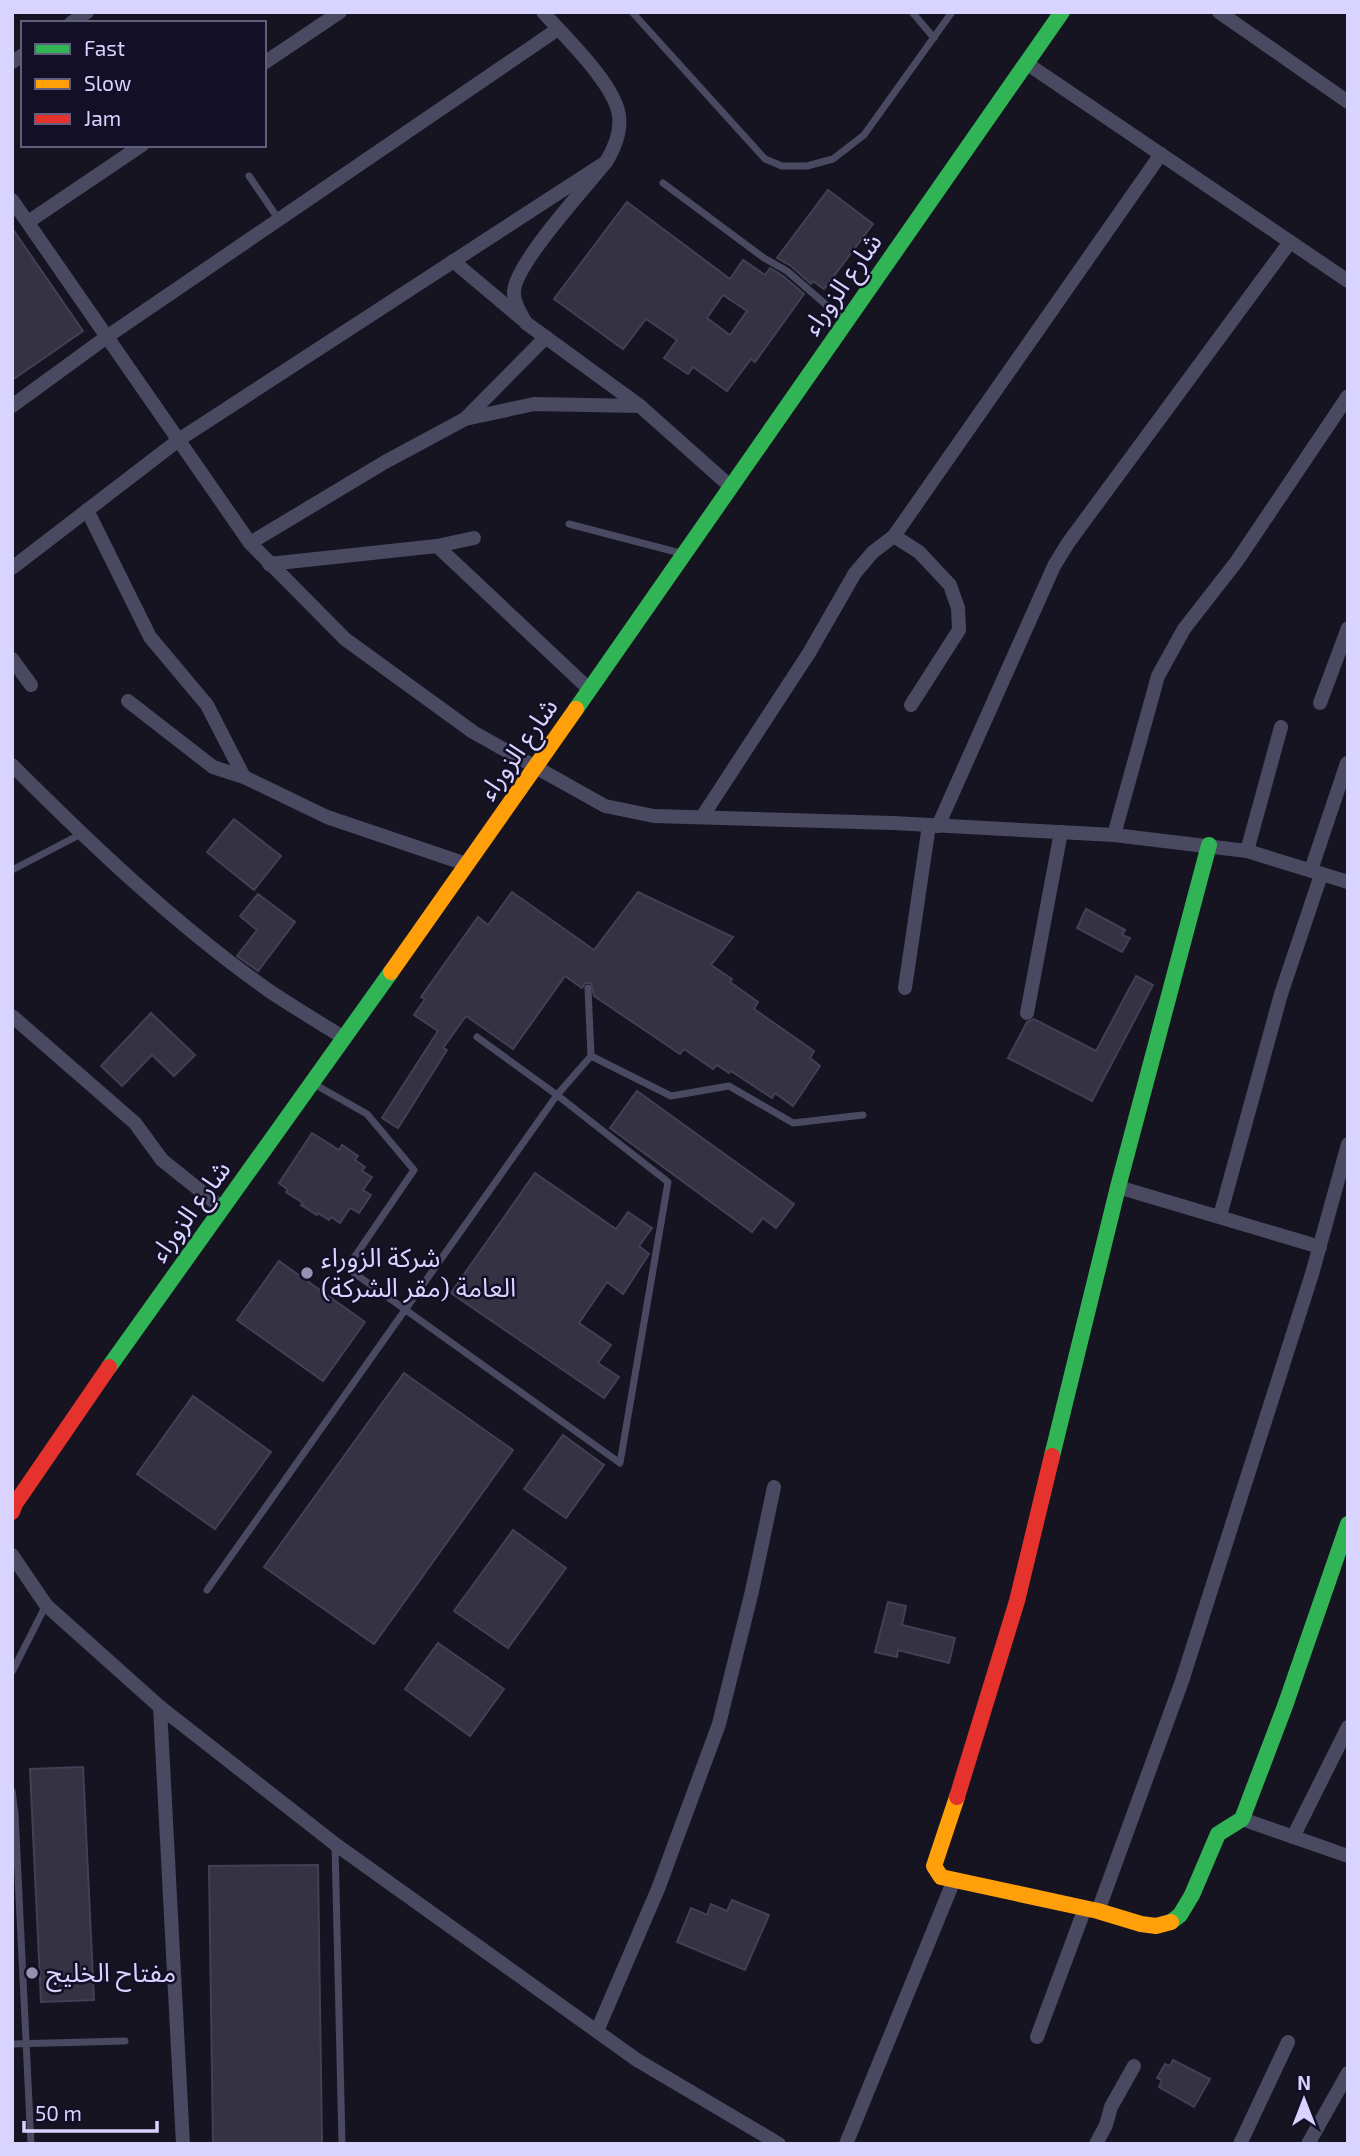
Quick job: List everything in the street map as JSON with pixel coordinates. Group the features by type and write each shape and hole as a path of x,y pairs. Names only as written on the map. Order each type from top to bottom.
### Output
{"street":[{"path":"266,62 340,12"},
{"path":"526,323 514,292 518,278 525,264 606,162 614,148 620,118 616,103 589,64 543,12"},
{"name":"شارع الزوراء","path":"12,1512 124,1345 313,1083 590,690 1062,12"},
{"path":"1219,12 1348,102"},
{"path":"12,406 108,336 558,29"},
{"path":"1026,63 1348,281"},
{"path":"28,222 139,147"},
{"path":"702,817 801,665 856,573 873,552 894,536 1161,154"},
{"path":"12,568 180,439 606,162"},
{"path":"12,200 180,439 250,544 269,564 345,639 473,732 605,806 654,816 934,825 1114,835 1247,851 1348,882"},
{"path":"905,989 934,825 1061,554 1290,242"},
{"path":"453,261 526,323 640,406 730,487"},
{"path":"465,419 546,337"},
{"path":"1114,835 1158,676 1184,629 1237,561 1348,396"},
{"path":"250,544 385,462 465,419 534,404 640,406"},
{"path":"87,510 150,637 207,705 244,778"},
{"path":"894,536 919,552 950,585 958,608 960,630 911,705"},
{"path":"269,564 437,546 474,538"},
{"path":"437,546 590,690"},
{"path":"1320,703 1348,628"},
{"path":"12,659 30,685"},
{"path":"128,701 213,767 244,778 327,817 466,864"},
{"path":"1247,851 1281,727"},
{"path":"1220,1216 1346,763"},
{"path":"12,765 81,834 201,938 268,990 344,1038"},
{"path":"1027,1013 1062,832"},
{"path":"1209,845 1118,1187 1017,1601 974,1747 934,1866 942,1877 1092,1909 1141,1924 1168,1924 1180,1915 1192,1895 1218,1834 1242,1819 1285,1706 1348,1524"},
{"path":"12,1016 135,1124 162,1160 222,1208"},
{"path":"1037,2037 1092,1909 1182,1681 1320,1247 1348,1144"},
{"path":"1118,1187 1320,1247"},
{"path":"597,2031 658,1889 719,1724 775,1487"},
{"path":"12,1555 19,1576 46,1605 160,1707 335,1844 637,2060 779,2144"},
{"path":"160,1707 183,2144"},
{"path":"1293,1836 1348,1727"},
{"path":"1242,1819 1348,1856"},
{"path":"846,2144 954,1880"},
{"path":"1241,2143 1288,2042"},
{"path":"1096,2144 1106,2125 1111,2107 1134,2066"},
{"path":"1307,2144 1348,2073"}],"lane":[{"path":"632,12 765,159 782,166 807,166 832,159 864,135 952,12"},
{"path":"912,12 934,38"},
{"path":"249,176 279,220"},
{"path":"663,183 764,258 787,271 846,322"},
{"path":"569,524 684,554"},
{"path":"12,870 81,834"},
{"path":"207,1590 557,1095 591,1056 588,989"},
{"path":"313,1083 368,1114 414,1170 347,1268 620,1463 668,1182 557,1095 477,1037"},
{"path":"591,1056 671,1096 729,1086 793,1123 863,1115"},
{"path":"12,1672 46,1605"},
{"path":"12,1791 31,2144"},
{"path":"335,1844 342,2144"},
{"path":"12,2044 125,2040"}],"building":[{"path":"828,190 873,224 824,289 813,281 811,284 791,266 777,258"},
{"path":"627,202 730,279 743,260 765,275 770,268 804,294 755,362 751,359 727,391 693,367 688,374 664,358 677,340 646,319 623,349 554,299","holes":["723,295 747,311 730,335 707,318"]},
{"path":"12,228 83,331 12,380"},
{"path":"234,819 281,856 254,890 207,852"},
{"path":"512,892 594,950 638,892 733,937 711,965 758,1002 754,1009 814,1051 810,1058 820,1066 793,1106 775,1093 772,1098 731,1071 729,1073 717,1065 713,1069 684,1049 680,1054 594,996 591,983 585,983 582,988 565,976 513,1049 466,1016 443,1048 447,1050 398,1128 382,1118 438,1031 414,1015 425,999 421,997 478,917 488,925"},
{"path":"258,894 295,922 258,971 237,956 257,930 240,916"},
{"path":"1086,909 1125,930 1122,935 1130,938 1122,952 1077,928"},
{"path":"1136,976 1153,985 1092,1101 1008,1058 1027,1022 1034,1019 1096,1051"},
{"path":"151,1013 195,1055 174,1076 152,1055 122,1086 101,1066"},
{"path":"637,1091 794,1204 776,1228 763,1218 752,1232 610,1128"},
{"path":"312,1133 339,1150 342,1145 358,1156 355,1160 365,1167 362,1171 372,1177 363,1190 371,1195 359,1213 350,1208 340,1223 331,1217 329,1220 318,1213 317,1215 301,1205 303,1203 286,1192 288,1190 279,1183"},
{"path":"535,1173 616,1229 628,1212 652,1228 639,1246 649,1254 623,1294 607,1282 579,1323 611,1345 598,1363 619,1377 604,1398 451,1293"},
{"path":"279,1261 365,1322 323,1381 237,1320"},
{"path":"404,1373 513,1450 374,1644 264,1567"},
{"path":"193,1396 271,1452 215,1529 137,1474"},
{"path":"563,1435 604,1465 566,1518 524,1489"},
{"path":"513,1530 566,1568 508,1648 454,1611"},
{"path":"888,1602 906,1606 902,1625 955,1638 949,1663 898,1650 897,1657 875,1652"},
{"path":"438,1643 504,1689 470,1736 405,1689"},
{"path":"83,1767 94,2000 41,2002 30,1769"},
{"path":"318,1865 322,2144 213,2144 209,1866"},
{"path":"732,1900 769,1915 745,1970 677,1942 691,1908 707,1915 711,1904 727,1911"},
{"path":"1173,2060 1210,2079 1194,2107 1159,2087 1162,2080 1157,2078 1165,2064 1170,2066"}],"traffic: fast":[{"path":"576,709 1062,12"},
{"path":"1052,1456 1118,1187 1209,845"},
{"path":"109,1367 391,972"},
{"path":"1171,1922 1180,1915 1192,1895 1218,1834 1242,1819 1285,1706 1348,1524"}],"traffic: slow":[{"path":"391,972 576,709"},
{"path":"957,1797 934,1866 941,1877 1098,1911 1141,1924 1156,1926 1171,1922"}],"traffic: jam":[{"path":"12,1512 109,1367"},
{"path":"957,1797 1017,1601 1052,1456"}],"place":[{"name":"شركة الزوراء العامة (مقر الشركة)","path":"307,1273"},
{"name":"مفتاح الخليج","path":"32,1973"}]}
